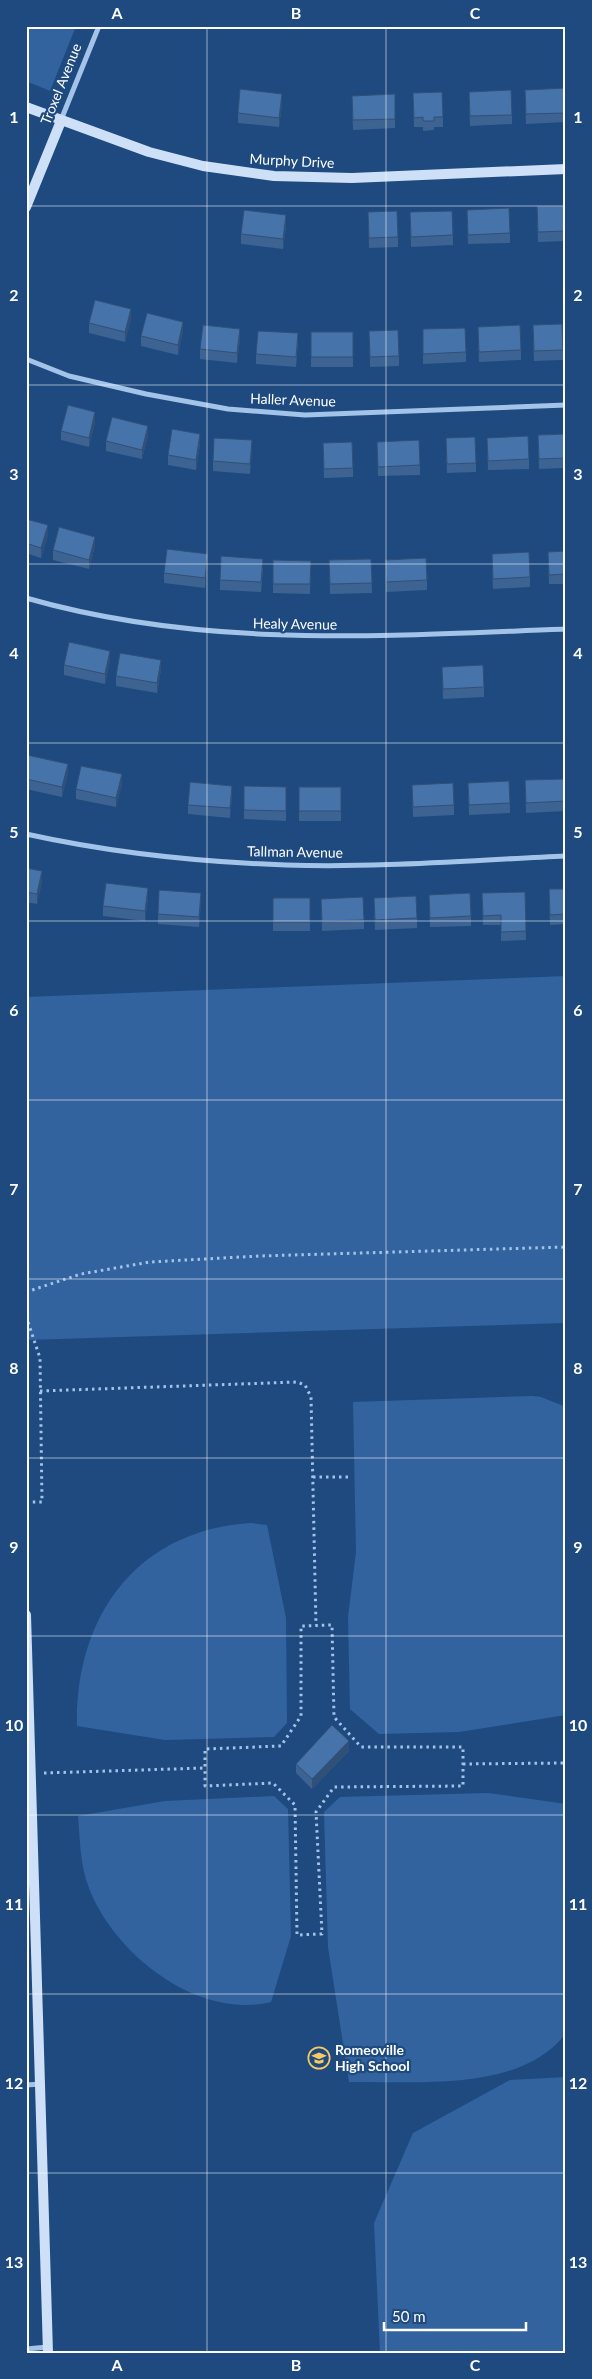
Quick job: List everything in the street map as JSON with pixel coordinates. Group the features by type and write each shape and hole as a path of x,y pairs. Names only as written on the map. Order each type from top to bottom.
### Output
{"street":[{"name":"Troxel Avenue","path":"26,208 99,26"},
{"name":"Murphy Drive","path":"26,107 149,152 203,166 274,176 352,178 566,170"},
{"name":"Haller Avenue","path":"26,359 79,378 146,394 228,408 305,414 566,405"},
{"name":"Healy Avenue","path":"26,598 136,622 256,635 368,637 566,629"},
{"name":"Tallman Avenue","path":"26,834 103,848 168,857 286,865 336,865 566,856"},
{"path":"26,1615 31,1774 29,1812 41,2084 48,2350 26,2349"},
{"path":"26,2085 41,2084"}],"path":[{"path":"26,1292 81,1274 150,1262 259,1256 566,1247"},
{"path":"26,1316 40,1358 42,1502 26,1502"},
{"path":"40,1391 297,1382 305,1385 311,1397 316,1626"},
{"path":"312,1477 350,1477"},
{"path":"301,1626 316,1626 332,1626 334,1717 361,1747 462,1747 463,1786 334,1786 316,1812 322,1934 297,1935 294,1805 272,1783 204,1786 206,1749 281,1746 301,1716 301,1626"},
{"path":"463,1764 566,1762"},
{"path":"31,1774 206,1768"}],"shaded area":[{"path":"26,26 76,26 50,91 26,81"},
{"path":"566,976 566,1323 26,1340 26,997"},
{"path":"541,1397 566,1407 566,1715 459,1732 379,1734 350,1709 348,1617 356,1552 353,1402"},
{"path":"251,1523 267,1525 286,1618 287,1723 274,1737 165,1740 77,1726 79,1686 87,1649 101,1615 120,1586 145,1561 175,1542 211,1529"},
{"path":"488,1793 566,1804 566,2033 547,2052 523,2066 495,2075 466,2080 435,2082 349,2082 328,1947 324,1812 340,1797"},
{"path":"274,1796 288,1809 291,1936 271,2002 243,2005 215,2001 188,1991 162,1976 138,1958 118,1936 101,1913 86,1880 78,1816 165,1801"},
{"path":"566,2077 566,2353 380,2353 374,2223 413,2133 510,2080"}],"building":[{"path":"566,88 566,113 526,114 525,90"},
{"path":"240,89 282,94 279,118 238,113"},
{"path":"511,90 512,115 470,116 469,92"},
{"path":"442,92 443,117 434,117 434,121 423,121 423,117 414,118 413,93"},
{"path":"395,94 395,119 353,120 352,96"},
{"path":"537,206 566,206 566,231 538,232"},
{"path":"509,208 510,233 468,235 467,210"},
{"path":"244,210 286,215 283,239 241,234"},
{"path":"397,211 398,237 369,238 368,212"},
{"path":"452,211 453,235 411,237 410,212"},
{"path":"95,300 131,309 125,332 89,323"},
{"path":"147,313 183,322 178,345 141,336"},
{"path":"562,324 563,350 534,351 533,325"},
{"path":"203,325 240,329 237,353 200,349"},
{"path":"520,325 521,350 479,352 478,327"},
{"path":"465,328 466,352 423,354 423,329"},
{"path":"398,330 399,356 370,357 369,331"},
{"path":"258,331 298,333 296,357 256,354"},
{"path":"311,332 353,332 353,357 311,357"},
{"path":"68,405 95,412 89,438 61,431"},
{"path":"112,417 148,426 142,450 106,441"},
{"path":"172,429 200,434 196,460 168,455"},
{"path":"566,434 566,458 539,459 538,435"},
{"path":"528,436 529,459 488,461 487,438"},
{"path":"475,437 476,463 447,464 446,438"},
{"path":"214,438 252,440 250,464 213,461"},
{"path":"419,440 420,465 378,467 377,442"},
{"path":"352,442 353,468 324,469 323,443"},
{"path":"26,519 48,525 41,548 26,543"},
{"path":"59,527 95,537 89,560 53,550"},
{"path":"167,549 208,554 205,578 164,573"},
{"path":"566,551 566,574 549,575 548,552"},
{"path":"529,552 530,577 493,579 492,554"},
{"path":"221,556 263,559 261,582 220,580"},
{"path":"426,558 427,580 386,582 385,560"},
{"path":"371,559 372,583 330,584 329,560"},
{"path":"273,560 311,561 310,584 273,584"},
{"path":"69,642 110,651 105,674 64,665"},
{"path":"120,653 161,660 157,683 116,676"},
{"path":"483,665 484,687 443,689 442,667"},
{"path":"27,755 68,764 62,787 26,779"},
{"path":"81,766 122,774 116,798 76,789"},
{"path":"566,779 566,801 526,803 525,780"},
{"path":"509,781 510,803 469,805 468,783"},
{"path":"190,782 232,786 230,808 188,805"},
{"path":"453,783 454,805 413,807 412,785"},
{"path":"244,786 286,787 286,811 244,810"},
{"path":"299,787 341,787 341,811 299,811"},
{"path":"26,868 42,871 37,894 26,892"},
{"path":"106,883 148,888 145,911 103,906"},
{"path":"549,889 566,889 566,914 550,915"},
{"path":"159,890 201,893 199,917 158,914"},
{"path":"525,892 526,931 501,932 501,915 483,916 482,893"},
{"path":"470,893 471,916 430,918 429,895"},
{"path":"416,896 417,918 375,920 374,898"},
{"path":"363,897 364,920 322,921 321,899"},
{"path":"273,898 310,898 310,922 273,922"},
{"path":"332,1725 349,1741 312,1779 296,1764"}],"place":[{"name":"Romeoville High School","path":"319,2058"}]}
